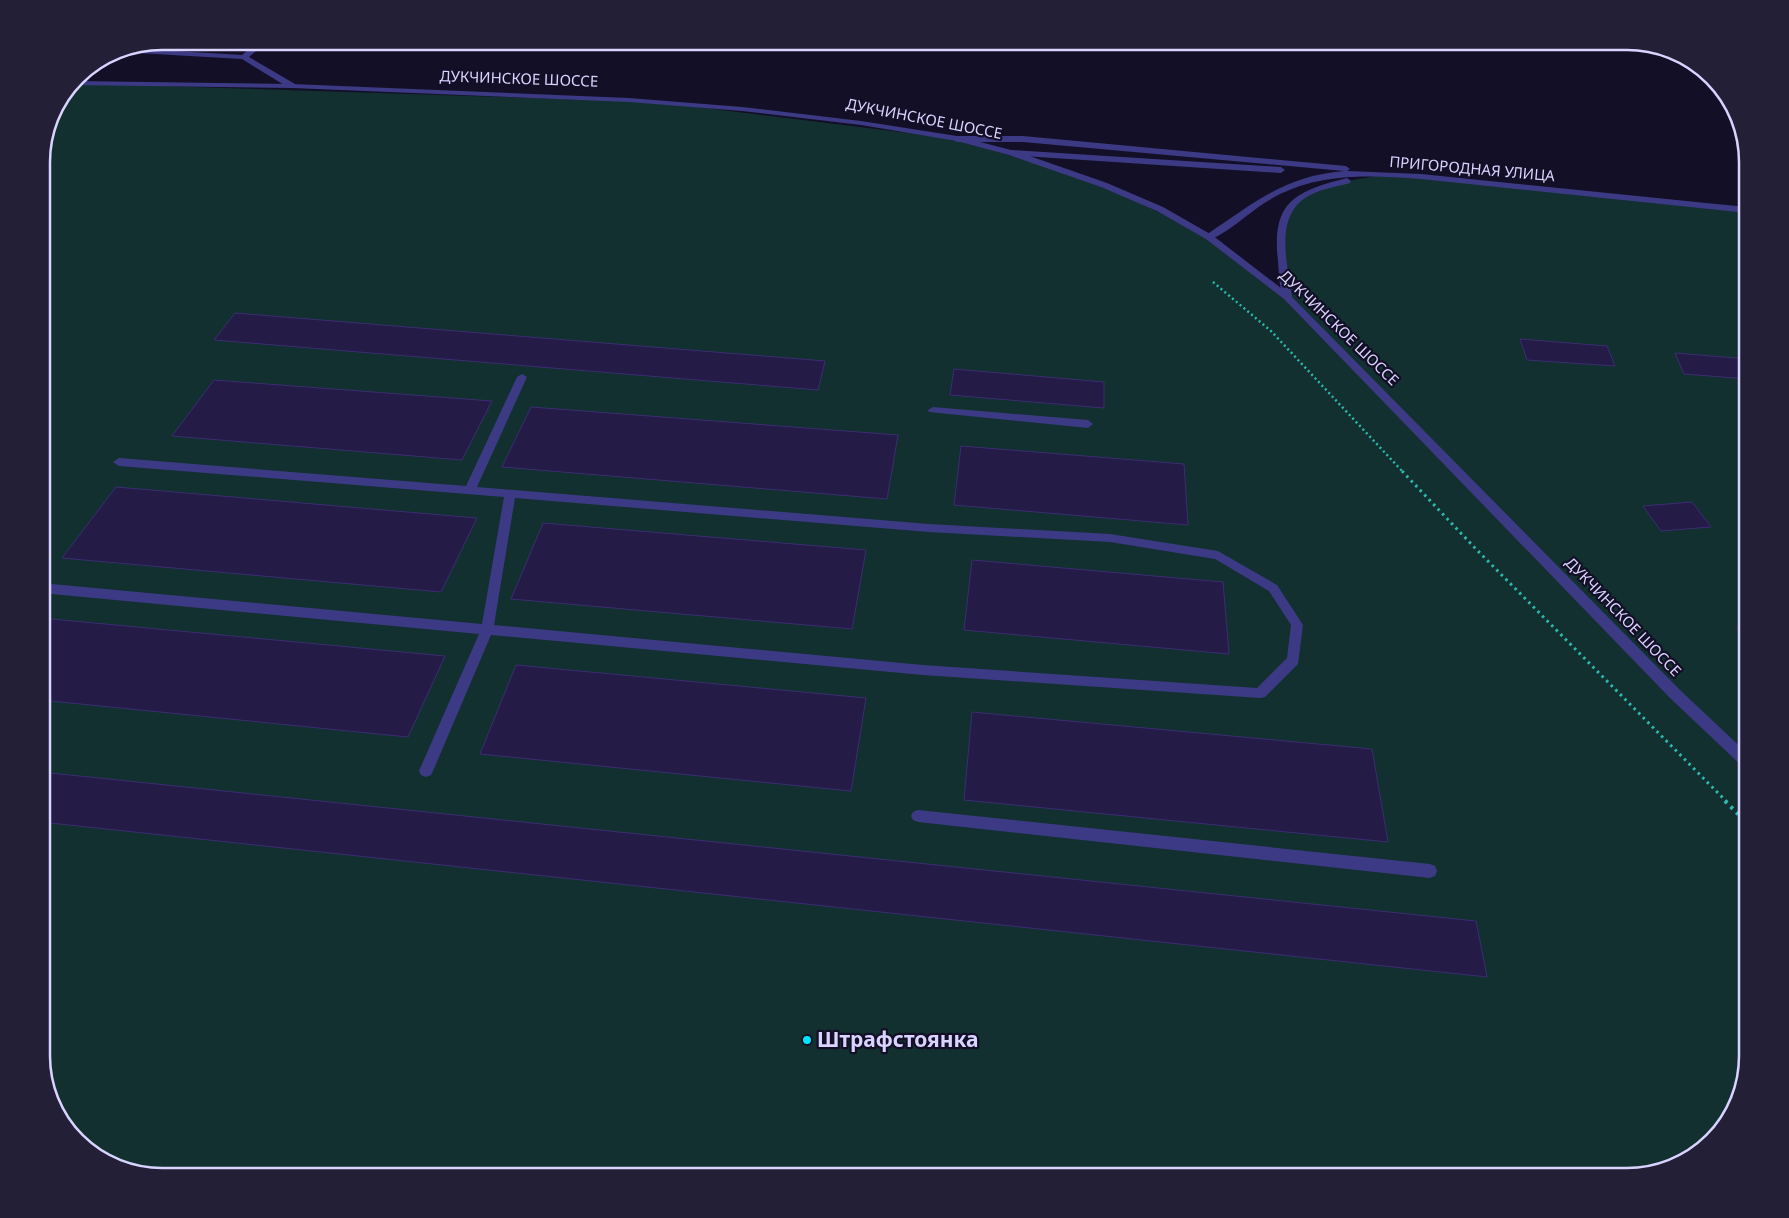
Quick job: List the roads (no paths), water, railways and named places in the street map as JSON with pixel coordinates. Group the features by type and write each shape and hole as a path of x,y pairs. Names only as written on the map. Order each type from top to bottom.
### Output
{"street":[{"path":"244,57 253,50"},
{"path":"144,51 244,57 292,86"},
{"name":"ДУКЧИНСКОЕ ШОССЕ","path":"83,83 292,86 629,100 823,118 957,139 1012,152 1104,185 1160,209 1209,237 1287,297 1675,694 1739,754"},
{"path":"957,139 1032,140 1388,174"},
{"path":"1012,152 1238,168 1388,174"},
{"path":"1287,297 1281,255 1280,231 1286,214 1295,202 1308,192 1322,187 1388,174"},
{"name":"ПРИГОРОДНАЯ УЛИЦА","path":"1209,237 1280,190 1313,178 1334,176 1388,174 1739,209"},
{"path":"470,490 522,377"},
{"path":"934,410 1088,424"},
{"path":"50,589 923,670 1260,693 1293,660 1297,624 1273,588 1218,555 1110,538 929,528 119,462"},
{"path":"426,771 487,629 510,494"},
{"path":"918,816 1430,871"}],"place":[{"name":"Штрафстоянка","path":"807,1040"}]}
